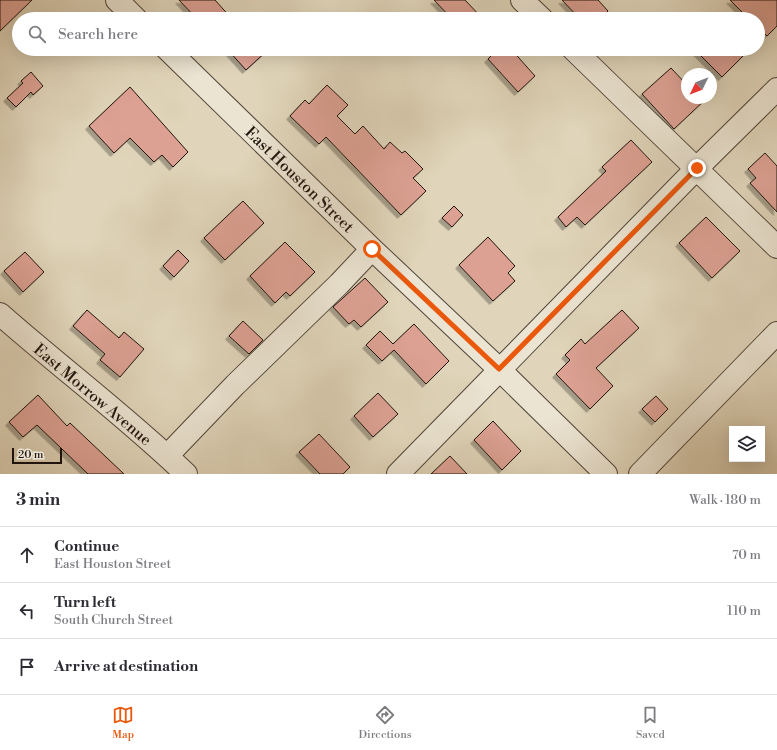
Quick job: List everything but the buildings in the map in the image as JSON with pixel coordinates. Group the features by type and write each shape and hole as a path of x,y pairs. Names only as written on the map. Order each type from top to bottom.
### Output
{"street":[{"path":"117,0 129,12"},
{"path":"522,0 535,12"},
{"name":"East Houston Street","path":"174,56 606,474"},
{"path":"580,56 777,247"},
{"path":"398,474 499,369 777,89"},
{"path":"167,456 235,385 339,284 372,249"},
{"name":"East Morrow Avenue","path":"0,314 31,342 129,422 186,474"},
{"path":"640,474 777,333"}],"route":[{"path":"372,249 499,369 697,168"}]}
